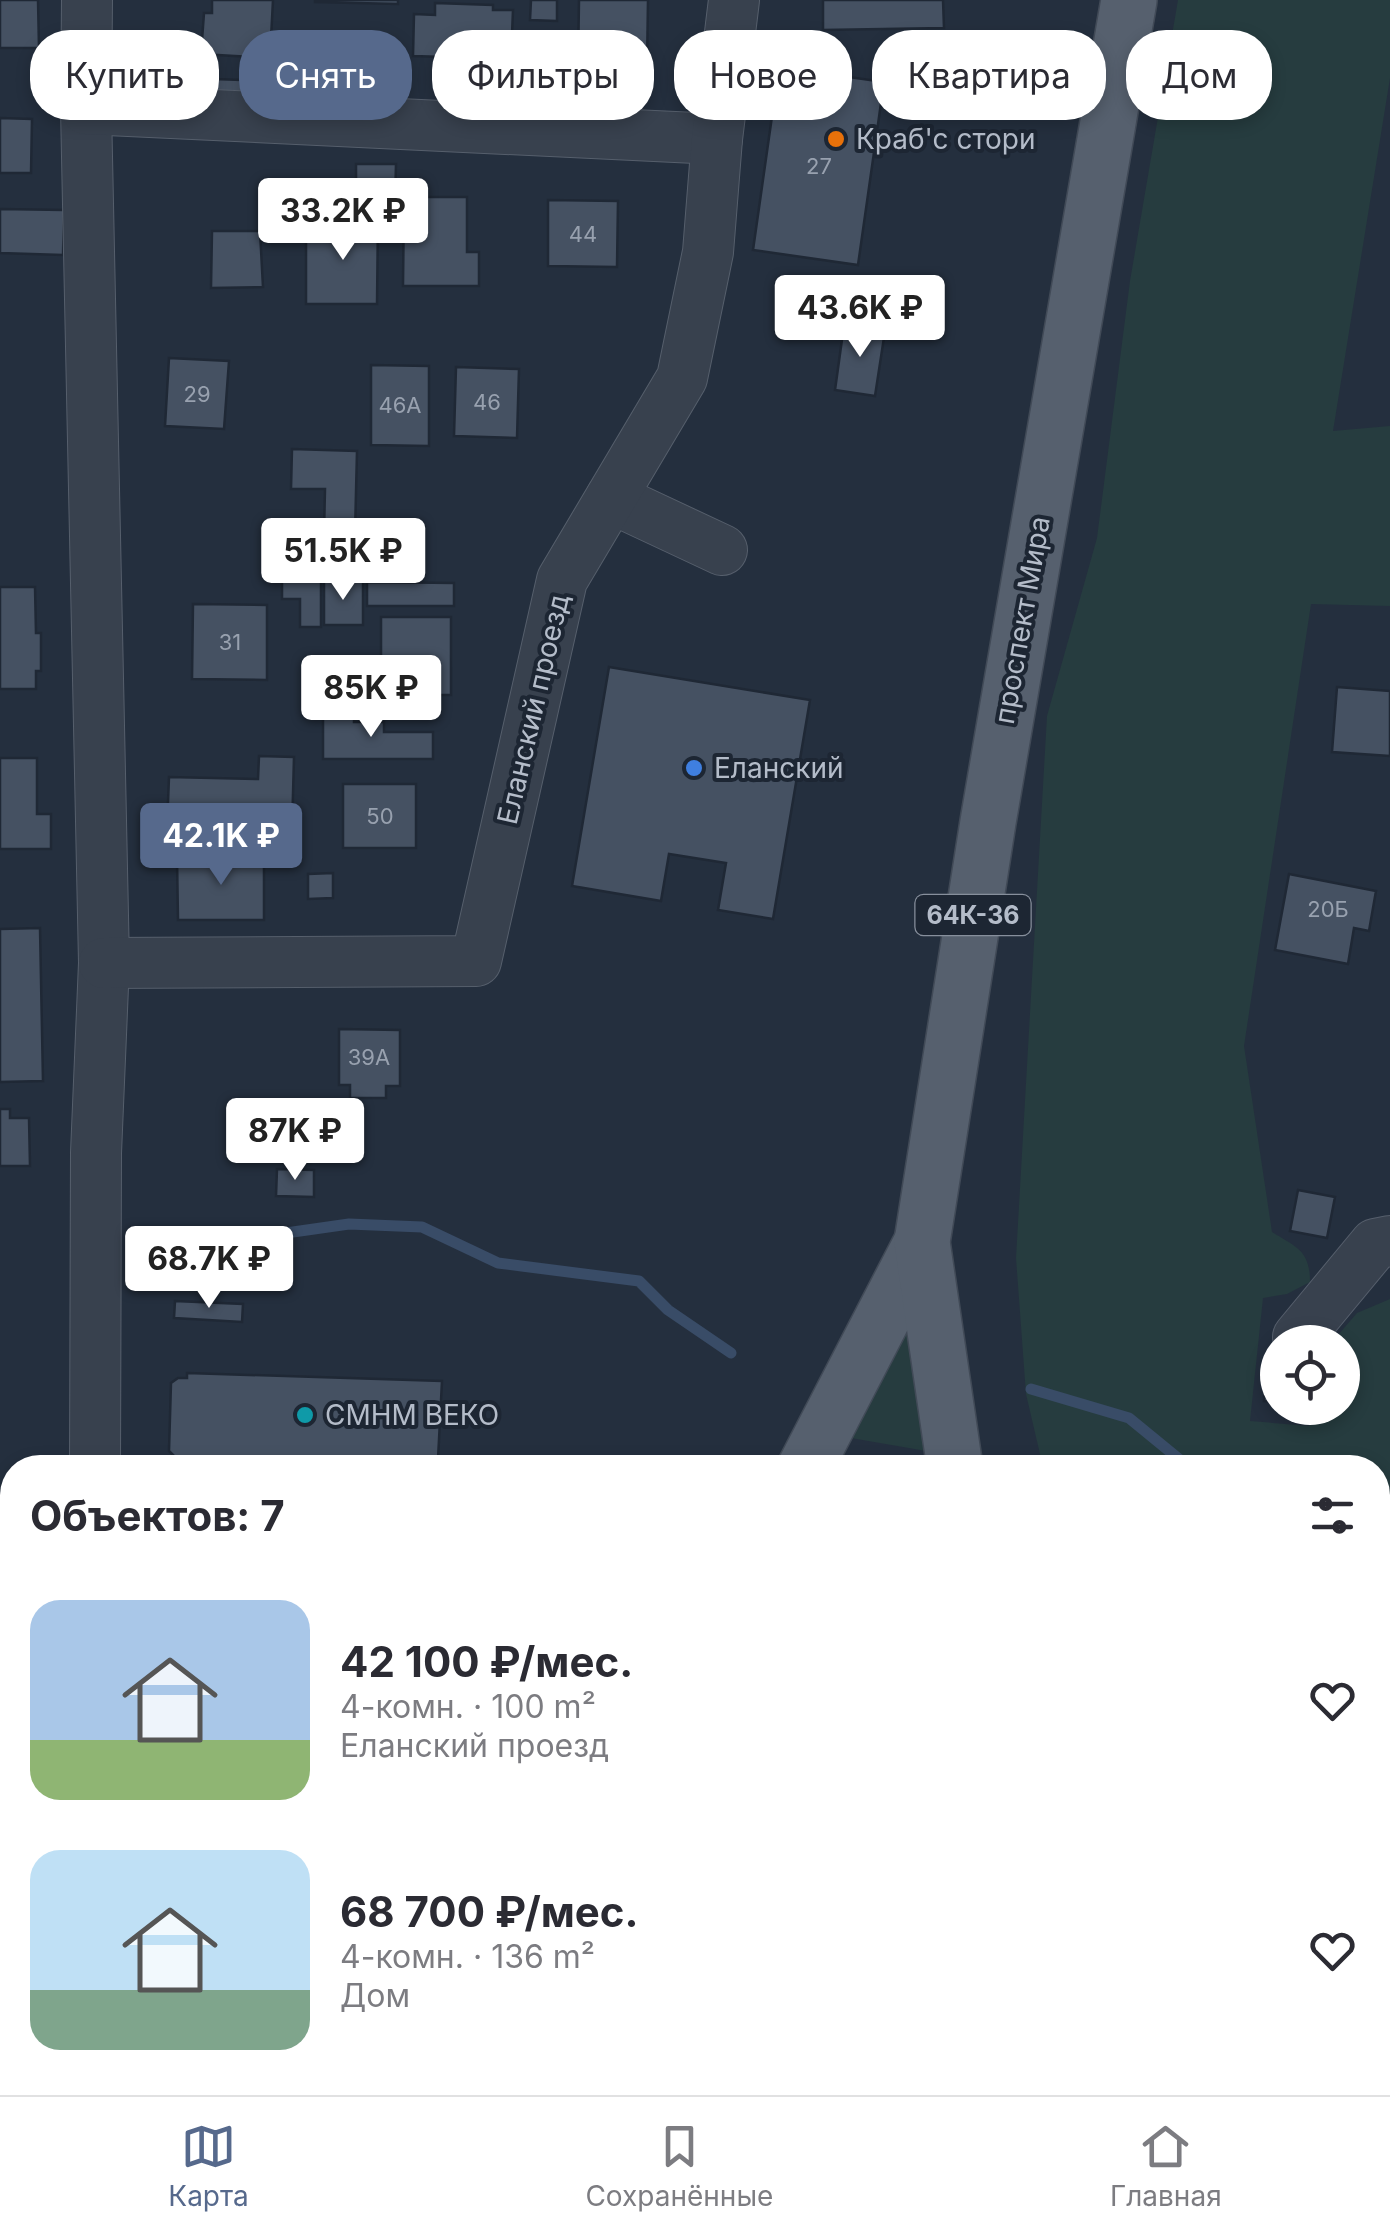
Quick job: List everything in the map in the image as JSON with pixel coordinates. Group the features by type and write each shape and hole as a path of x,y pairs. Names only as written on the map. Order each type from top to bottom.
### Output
{"main road":[{"name":"проспект Мира","path":"953,1455 922,1242 988,822 1128,0"},
{"name":"проспект Мира","path":"812,1455 922,1242"}],"street":[{"path":"87,0 87,30"},
{"name":"Еланский проезд","path":"104,964 476,961 562,580 682,378 708,252 734,0"},
{"path":"219,115 717,139"},
{"path":"86,120 104,964 96,1153 96,1455"},
{"path":"611,498 722,550"},
{"path":"1308,1325 1375,1244 1390,1242"}],"green space":[{"path":"1178,0 1390,0 1390,78 1333,431 1390,426 1390,606 1311,604 1244,1046 1272,1232 1304,1256 1310,1282 1287,1294 1263,1298 1250,1421 1260,1425 1360,1425 1360,1325 1347,1325 1357,1313 1390,1299 1390,1455 1040,1455 1026,1394 1016,1258 1047,716 1097,538 1130,281 1158,120 1272,120 1272,30 1173,30"},
{"path":"907,1329 932,1452 851,1438"}],"building":[{"path":"0,0 38,0 39,30 30,30 30,48 0,48"},
{"path":"212,0 273,0 271,30 239,30 239,56 219,55 219,30 203,30 204,13 212,13"},
{"path":"398,0 398,4 315,2"},
{"path":"531,0 557,0 557,21 530,20"},
{"path":"579,0 648,0 648,30 579,30"},
{"path":"823,0 943,0 944,28 823,30"},
{"path":"435,3 493,5 493,10 513,10 512,30 432,30 432,57 413,56 414,14 435,15"},
{"path":"852,77 872,80 872,120 879,120 858,265 753,250 771,120 852,120"},
{"path":"219,79 239,80 239,107 219,106"},
{"path":"0,118 32,120 31,173 0,173"},
{"path":"356,164 396,164 395,203 356,203"},
{"path":"404,197 467,197 467,252 479,252 479,286 403,286"},
{"path":"548,200 618,201 617,267 548,266"},
{"path":"0,209 64,210 63,255 0,253"},
{"path":"344,218 378,218 377,304 306,304 306,226 344,227"},
{"path":"212,231 260,231 263,287 211,288"},
{"path":"844,325 885,331 875,396 835,390"},
{"path":"169,358 229,361 224,429 165,426"},
{"path":"371,365 429,366 429,446 371,445"},
{"path":"456,367 519,369 517,438 454,436"},
{"path":"292,449 357,451 355,534 324,533 325,489 291,489"},
{"path":"282,579 321,579 321,627 300,627 300,599 282,599"},
{"path":"324,581 363,581 363,625 324,625"},
{"path":"367,582 454,583 454,606 367,606"},
{"path":"0,587 35,587 36,633 41,633 41,671 36,671 36,689 0,689"},
{"path":"193,604 267,605 267,680 192,679"},
{"path":"381,617 451,617 451,695 438,695 438,702 427,713 408,713 398,702 398,695 381,695"},
{"path":"609,667 810,700 773,919 718,910 726,863 669,854 661,901 572,886"},
{"path":"1337,687 1390,691 1390,756 1332,752"},
{"path":"323,710 354,710 354,722 384,722 384,732 433,732 433,759 323,759"},
{"path":"259,756 294,757 292,831 167,828 169,777 258,779"},
{"path":"0,758 37,758 37,814 51,814 51,849 0,849"},
{"path":"343,784 416,784 416,848 343,848"},
{"path":"264,856 264,920 178,920 177,857"},
{"path":"333,873 333,898 308,899 308,874"},
{"path":"1289,874 1376,891 1369,931 1354,928 1348,964 1275,950"},
{"path":"40,928 43,1081 0,1082 0,929"},
{"path":"339,1029 400,1030 400,1086 386,1086 386,1098 350,1098 350,1085 339,1085"},
{"path":"0,1109 10,1109 10,1118 29,1118 30,1166 0,1166"},
{"path":"277,1117 300,1117 299,1161 277,1160"},
{"path":"277,1169 314,1170 314,1197 276,1196"},
{"path":"1298,1190 1335,1197 1327,1238 1290,1231"},
{"path":"175,1301 243,1304 242,1322 174,1318"},
{"name":"СМНМ ВЕКО","path":"187,1373 442,1381 438,1455 173,1455 169,1451 171,1383 187,1378"}],"waterway":[{"path":"156,1258 222,1255 265,1236 349,1224 422,1227 498,1263 639,1281 668,1310 731,1353"},
{"path":"1031,1389 1129,1418 1174,1455"}],"place":[{"name":"Краб'с стори","path":"836,139"},
{"name":"Еланский","path":"694,768"},
{"name":"СМНМ ВЕКО","path":"305,1415"}]}
